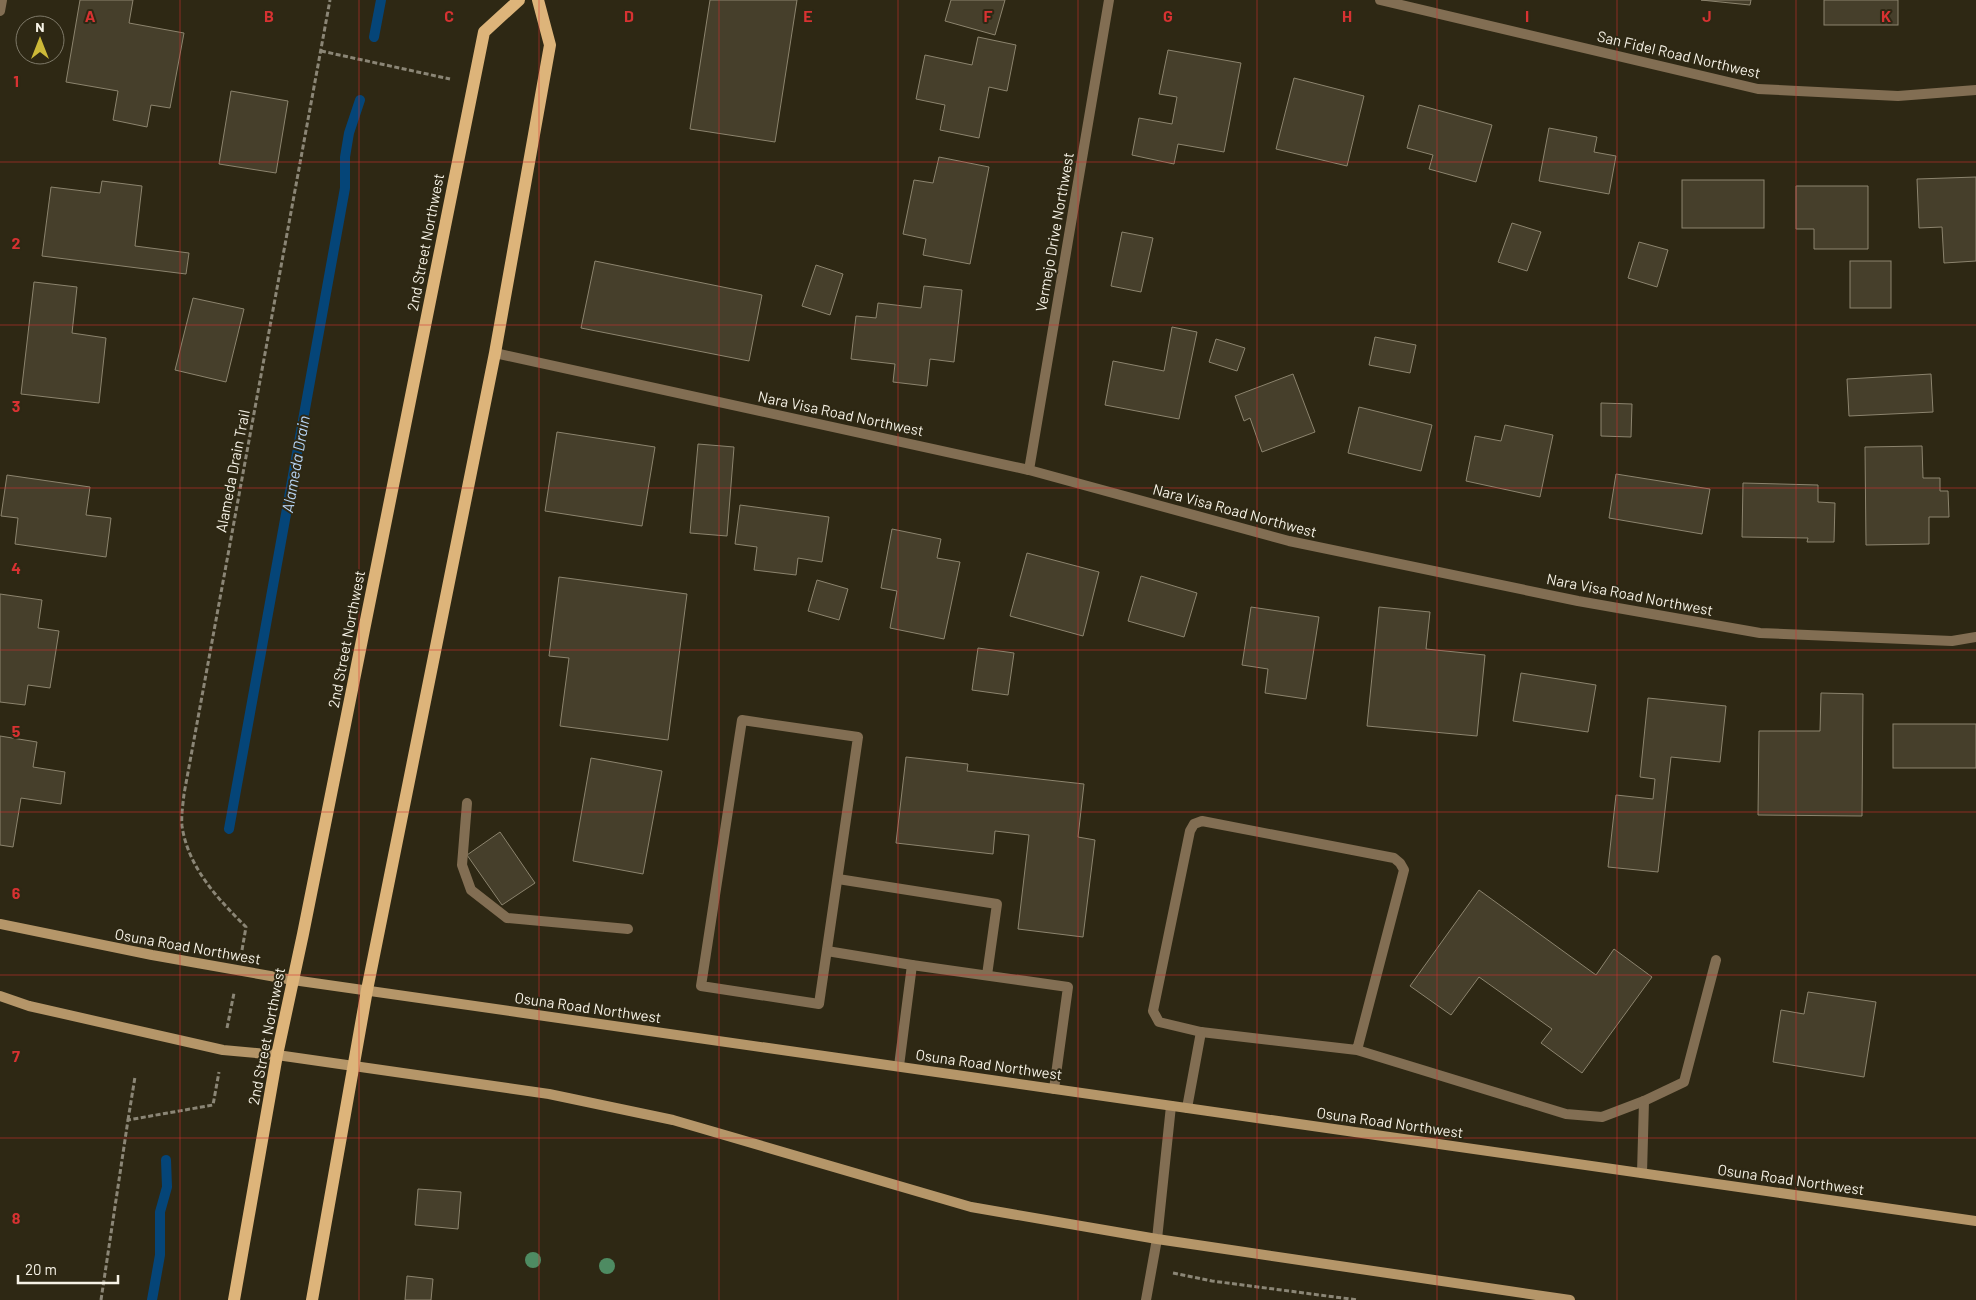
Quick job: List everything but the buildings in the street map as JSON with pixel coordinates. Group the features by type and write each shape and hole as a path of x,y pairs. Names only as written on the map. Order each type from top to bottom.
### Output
{"main road":[{"name":"2nd Street Northwest","path":"234,1300 277,1055 294,980 484,32 519,0"},
{"path":"312,1300 366,990 495,353 550,45 538,0"},
{"name":"Osuna Road Northwest","path":"0,924 238,971 294,980 1976,1221"},
{"path":"0,996 29,1006 223,1050 277,1055 549,1094 672,1120 971,1207 1158,1239 1570,1300"}],"street":[{"path":"0,11 2,0"},
{"name":"Vermejo Drive Northwest","path":"1029,470 1109,0"},
{"name":"San Fidel Road Northwest","path":"1380,0 1758,89 1898,96 1976,90"},
{"name":"Nara Visa Road Northwest","path":"495,353 1029,470 1289,541 1578,601 1750,632 1952,641 1976,637"},
{"path":"742,720 858,737 838,879 819,1004 701,986 742,720"},
{"path":"467,803 462,865 471,890 507,918 628,929"},
{"path":"1357,1050 1404,870 1400,863 1394,858 1202,821 1194,824 1190,831 1153,1011 1159,1022 1202,1032 1357,1050 1566,1114 1602,1117 1644,1101 1684,1082 1716,960"},
{"path":"838,879 997,904 987,975"},
{"path":"827,951 1068,987 1054,1089"},
{"path":"899,1066 912,965"},
{"path":"1186,1108 1202,1032"},
{"path":"1642,1173 1644,1101"},
{"path":"1146,1300 1158,1239 1171,1106"}],"path":[{"name":"Alameda Drain Trail","path":"238,971 246,927 224,905 208,885 187,847 182,824 184,794 330,0"},
{"path":"321,51 434,76 474,82"},
{"path":"128,1120 213,1105 238,971"},
{"path":"101,1300 135,1077"},
{"path":"1152,1269 1212,1281 1358,1300"}],"waterway":[{"name":"Alameda Drain","path":"374,37 381,0"},
{"name":"Alameda Drain","path":"229,829 345,188 345,157 349,133 360,100"},
{"name":"Alameda Drain","path":"152,1300 160,1255 160,1212 167,1187 166,1160"}]}
